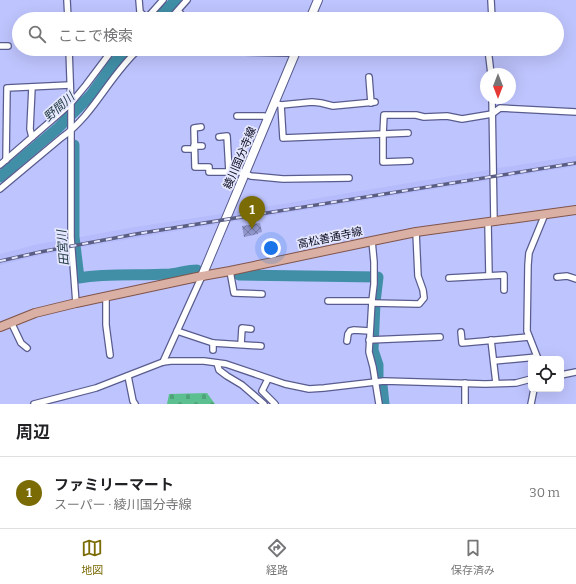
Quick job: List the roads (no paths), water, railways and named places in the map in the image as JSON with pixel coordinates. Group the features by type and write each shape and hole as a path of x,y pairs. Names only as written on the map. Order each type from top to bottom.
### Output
{"main road":[{"path":"313,12 318,0"},
{"name":"綾川国分寺線","path":"202,276 269,117 278,104 295,56"},
{"name":"高松善通寺線","path":"0,327 35,312 76,302 416,232 491,223 576,210"}],"street":[{"path":"67,0 68,12"},
{"path":"140,0 140,12"},
{"path":"152,12 163,0"},
{"path":"178,11 187,0"},
{"path":"491,0 492,12"},
{"path":"0,46 8,46"},
{"path":"69,56 71,104 71,237 76,302"},
{"path":"0,164 71,104 108,56"},
{"path":"0,189 71,130 97,101 131,56"},
{"path":"489,56 490,68"},
{"path":"369,77 373,103 334,106 312,102 278,104 283,138 408,133"},
{"path":"6,160 7,88 70,85"},
{"path":"32,87 30,129 32,137"},
{"path":"489,275 492,104"},
{"path":"410,161 383,162 382,134 384,115 447,116 462,119 492,114 500,108 576,112"},
{"path":"237,116 269,117"},
{"path":"201,127 194,128 195,167 209,167 209,172 241,172 250,176 282,179 349,178"},
{"path":"219,136 227,136 229,172"},
{"path":"185,149 202,146"},
{"path":"537,356 527,331 526,322 529,253 545,214"},
{"path":"328,300 420,304 424,298 418,276 416,232"},
{"path":"372,241 374,276 370,331 373,340 369,352 376,381 379,404"},
{"path":"230,271 234,293 262,294"},
{"path":"449,278 504,275 504,290"},
{"path":"163,362 202,276"},
{"path":"557,277 567,276 576,279"},
{"path":"106,296 106,326 110,355"},
{"path":"11,322 21,343 27,348"},
{"path":"241,344 242,328 251,328"},
{"path":"177,331 213,343 261,346"},
{"path":"347,341 350,331 370,331"},
{"path":"461,332 462,343 529,337"},
{"path":"373,340 440,337"},
{"path":"491,340 496,383"},
{"path":"213,343 213,350"},
{"path":"494,361 528,359"},
{"path":"34,404 96,388 163,362 171,361 204,361 226,364 268,379 309,389 376,381 516,383 528,380"},
{"path":"217,363 219,370 242,385 264,404"},
{"path":"564,374 576,372"},
{"path":"128,376 133,401 135,404"},
{"path":"268,379 262,391 276,404"},
{"path":"465,383 465,404"},
{"path":"531,404 533,392"}],"waterway":[{"name":"野間川","path":"164,12 176,0"},
{"name":"野間川","path":"0,177 58,128 91,95 120,56"},
{"name":"田宮川","path":"74,145 74,237 79,278 90,276 170,274 197,270"},
{"name":"田宮川","path":"239,275 378,277 375,302 373,350 378,365 378,376"},
{"name":"田宮川","path":"382,385 384,404"}],"railway":[{"path":"0,261 136,234 576,163"}],"place":[{"name":"ファミリーマート","path":"252,229"}]}
